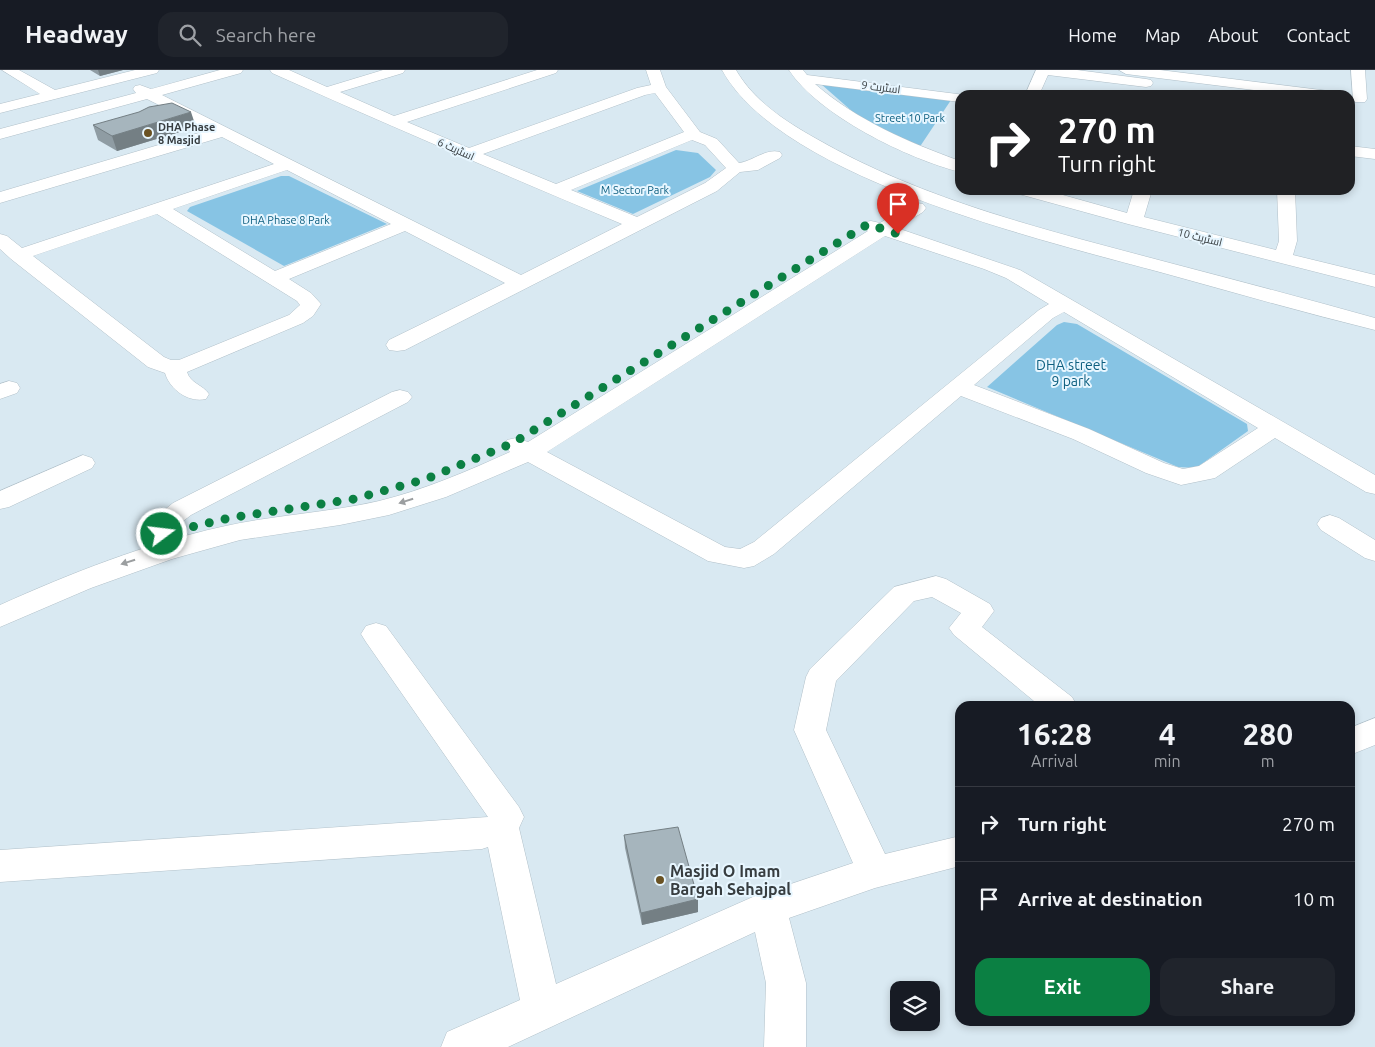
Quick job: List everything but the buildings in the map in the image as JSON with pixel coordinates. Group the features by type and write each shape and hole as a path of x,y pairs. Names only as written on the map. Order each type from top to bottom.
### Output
{"street":[{"path":"9,70 54,96"},
{"path":"0,134 144,92 211,70"},
{"path":"0,126 236,70"},
{"name":"اسٹریٹ 6","path":"277,70 468,154 637,224"},
{"path":"325,92 398,70"},
{"path":"394,121 551,70"},
{"path":"653,70 659,88 694,135 711,142 735,168"},
{"path":"729,70 738,86 778,123 841,160 911,190 963,209 1070,242 1375,324"},
{"path":"1034,90 1044,70 1204,90"},
{"path":"1126,70 1288,90"},
{"path":"1358,70 1360,103"},
{"path":"0,110 159,71"},
{"path":"0,116 159,71"},
{"path":"799,74 833,106 864,127 911,149 955,165"},
{"name":"اسٹریٹ 9","path":"799,74 824,80 955,97"},
{"path":"468,154 642,91 659,88"},
{"path":"144,92 521,283"},
{"path":"0,198 220,132"},
{"path":"555,191 684,137 694,135"},
{"path":"1355,152 1375,154"},
{"path":"397,345 711,187 730,174 735,168 752,166 774,155"},
{"path":"18,254 286,165"},
{"name":"اسٹریٹ 10","path":"1044,195 1375,282"},
{"path":"1134,220 1142,195"},
{"path":"1284,257 1288,241 1286,195"},
{"path":"0,617 71,584 124,564 230,534 381,509 451,486 521,447 909,205"},
{"path":"0,240 156,362 165,366 176,368 201,360 296,319 306,312 311,304 304,297 159,208"},
{"path":"274,278 404,225"},
{"path":"875,227 1013,274 1375,486"},
{"path":"0,599 114,550 162,534 229,518 354,499 426,479 521,447 718,555 744,559 764,548 1046,314 1064,304"},
{"path":"176,368 176,374 180,381 198,394"},
{"path":"959,387 1081,434 1155,468 1181,476 1206,473 1274,428"},
{"path":"162,534 163,525 170,516 182,509 400,398"},
{"path":"0,501 83,463"},
{"path":"1330,524 1375,552"},
{"path":"875,872 810,730 821,676 904,594 936,586 980,611 964,628 1055,701"},
{"path":"376,634 507,817 502,828 542,1010"},
{"path":"1355,740 1375,731"},
{"path":"0,866 482,834 502,828"},
{"path":"462,1047 768,908 875,872 955,852"},
{"path":"768,908 786,983 786,1047"}],"green space":[{"name":"Street 10 Park","path":"821,84 951,100 921,145 912,145 862,120"},
{"name":"M Sector Park","path":"676,150 698,153 716,170 710,177 633,214 577,191"},
{"name":"DHA Phase 8 Park","path":"281,176 289,176 387,224 284,266 187,211 190,207"},
{"name":"DHA street 9 park","path":"1064,322 1077,324 1247,424 1248,431 1196,468 1178,467 987,387 1057,325"}],"place":[{"name":"DHA Phase 8 Masjid","path":"148,133"},
{"name":"Masjid O Imam Bargah Sehajpal","path":"660,880"}],"route":[{"path":"162,534 229,518 354,499 426,479 466,464 513,443 868,224 898,234"}]}
